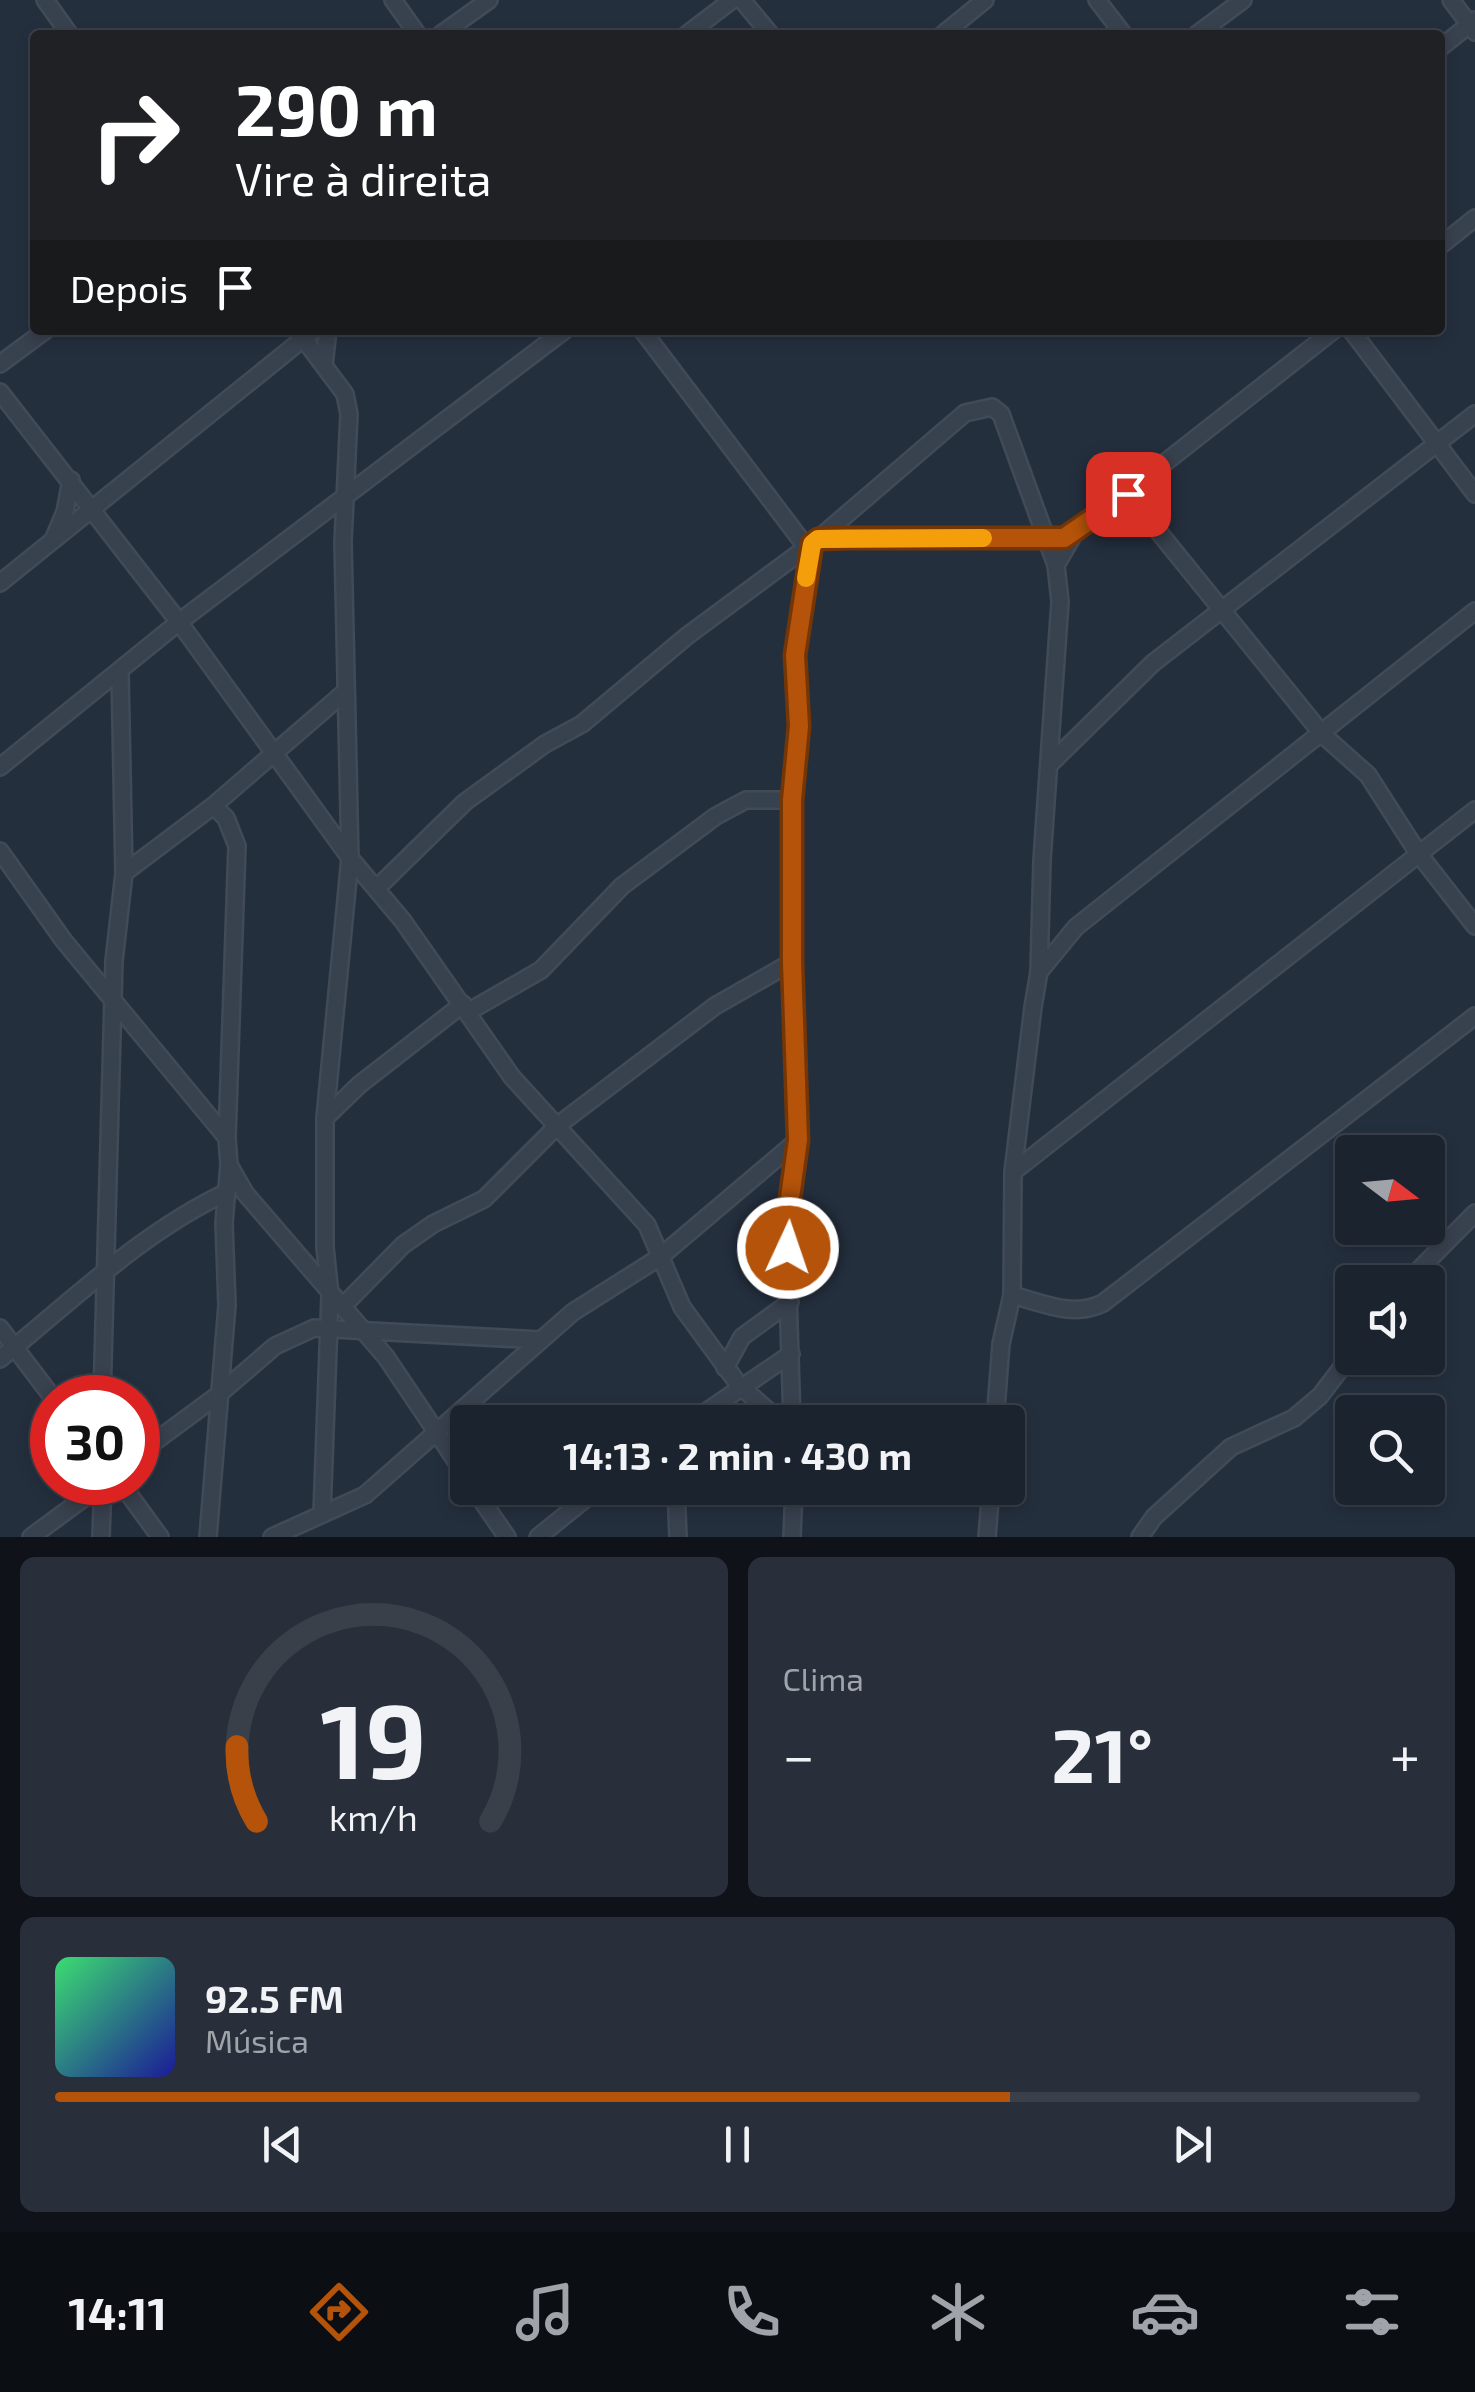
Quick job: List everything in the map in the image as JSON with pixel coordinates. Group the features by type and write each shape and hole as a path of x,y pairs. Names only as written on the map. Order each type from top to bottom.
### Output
{"street":[{"path":"45,0 66,30"},
{"path":"393,0 414,30"},
{"path":"447,30 488,0"},
{"path":"693,30 732,0"},
{"path":"742,0 767,30"},
{"path":"948,30 986,0"},
{"path":"1097,0 1120,30"},
{"path":"1203,30 1243,0"},
{"path":"1445,45 1473,25 1450,0"},
{"path":"1445,242 1475,218"},
{"path":"0,364 39,335"},
{"path":"0,583 91,514 303,335"},
{"path":"306,335 348,403 348,494 343,542 350,858 324,1118 324,1247 336,1301 330,1327 322,1514"},
{"path":"324,366 327,335"},
{"path":"0,767 179,622 558,335"},
{"path":"646,335 812,544 795,655 799,726 792,800 792,962 798,1140 786,1227 792,1405"},
{"path":"1056,565 1074,534 1328,335"},
{"path":"1355,335 1475,494"},
{"path":"0,392 71,480 91,514 179,622 273,756 377,888 512,1077 647,1226 682,1307 725,1368 762,1405"},
{"path":"377,888 465,802 545,744 582,724 687,636 812,544 965,412 992,407 1013,437 1056,565 1061,629 1039,972 1013,1172 1012,1295 1001,1344 996,1405"},
{"path":"1051,762 1153,663 1475,414"},
{"path":"52,542 62,524 71,480"},
{"path":"1128,494 1322,735 1368,774 1418,853 1475,926"},
{"path":"812,544 1074,534"},
{"path":"1039,972 1076,927 1475,611"},
{"path":"102,1375 113,1000 124,873 120,673"},
{"path":"124,873 213,806 346,691"},
{"path":"324,1118 339,1101 465,1008 541,970 622,886 716,816 746,800 792,800"},
{"path":"208,1537 226,1306 226,1138 237,846 226,818 213,806"},
{"path":"1013,1172 1475,810"},
{"path":"0,852 161,1064 226,1138"},
{"path":"336,1301 433,1224 484,1199 556,1126 715,1006 792,962"},
{"path":"1012,1295 1069,1311 1086,1312 1103,1303 1475,1016"},
{"path":"272,1537 365,1495 541,1340 589,1301 660,1257 798,1140"},
{"path":"228,1165 245,1194 366,1334 450,1450"},
{"path":"0,1359 102,1273 190,1209 226,1192"},
{"path":"1425,1265 1475,1213"},
{"path":"725,1368 742,1337 790,1302"},
{"path":"160,1438 218,1396 275,1346 300,1332 330,1327 366,1334 541,1340"},
{"path":"0,1328 36,1375"},
{"path":"713,1405 791,1354"},
{"path":"1140,1537 1154,1517 1230,1447 1294,1418 1320,1396 1336,1375"},
{"path":"31,1537 74,1505"},
{"path":"100,1537 102,1505"},
{"path":"137,1505 160,1537"},
{"path":"485,1505 507,1537"},
{"path":"538,1537 578,1505"},
{"path":"677,1505 678,1537"},
{"path":"792,1537 793,1505"},
{"path":"986,1537 989,1505"}],"slow traffic":[{"path":"806,578 812,544 818,539 983,538"}],"route":[{"path":"788,1248 786,1227 798,1140 792,962 792,800 799,726 795,655 812,544 818,539 848,538 1064,538 1128,494"}]}
